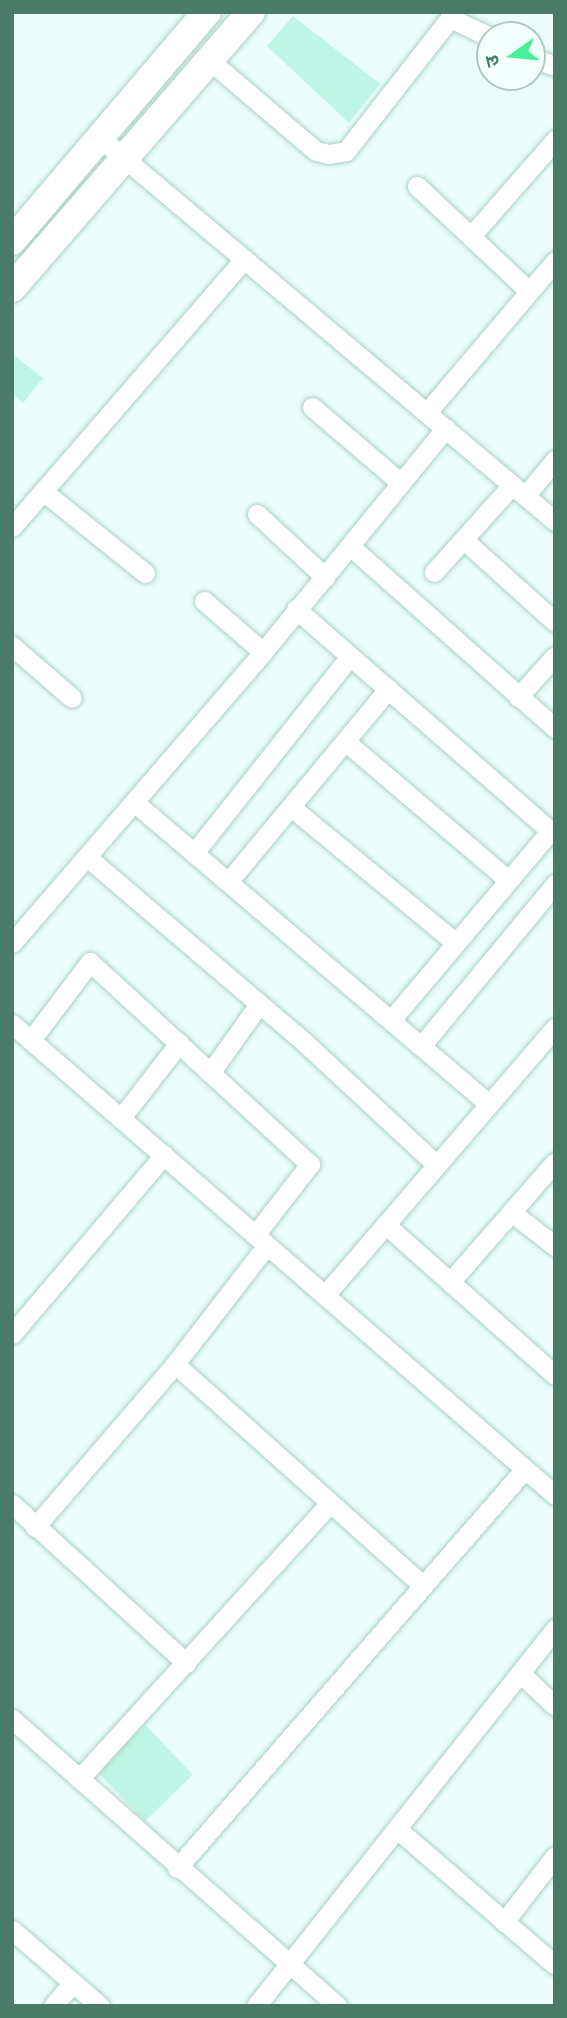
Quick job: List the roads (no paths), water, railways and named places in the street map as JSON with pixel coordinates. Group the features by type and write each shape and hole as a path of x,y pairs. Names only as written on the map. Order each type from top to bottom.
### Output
{"street":[{"path":"12,241 207,12"},
{"path":"12,288 251,12"},
{"path":"209,60 316,152 329,154 346,151 450,15 476,29"},
{"path":"99,137 428,411 555,521"},
{"path":"471,236 555,140"},
{"path":"417,186 529,291"},
{"path":"12,527 244,259"},
{"path":"428,411 555,261"},
{"path":"312,407 401,483"},
{"path":"12,943 263,652 446,428"},
{"path":"434,572 518,490 555,460"},
{"path":"43,491 145,573"},
{"path":"257,514 325,577"},
{"path":"464,540 552,613"},
{"path":"350,546 555,728"},
{"path":"204,601 263,652"},
{"path":"296,609 552,833 508,880 391,1020"},
{"path":"12,646 72,698"},
{"path":"194,853 350,656"},
{"path":"518,697 555,656"},
{"path":"228,882 388,689"},
{"path":"346,742 508,880"},
{"path":"134,802 489,1104"},
{"path":"292,807 455,942"},
{"path":"88,858 260,1004 437,1165"},
{"path":"421,1046 555,884"},
{"path":"31,1040 90,962 310,1164 175,1364 35,1527"},
{"path":"210,1073 260,1004"},
{"path":"12,1024 555,1495"},
{"path":"325,1296 555,1028"},
{"path":"121,1118 179,1043"},
{"path":"12,1334 164,1155"},
{"path":"450,1282 555,1162"},
{"path":"511,1212 555,1246"},
{"path":"386,1225 555,1375"},
{"path":"175,1364 423,1586"},
{"path":"177,1868 525,1469"},
{"path":"79,1779 330,1503"},
{"path":"12,1504 186,1663"},
{"path":"256,2006 555,1629"},
{"path":"520,1673 555,1706"},
{"path":"12,1719 177,1868 337,2006"},
{"path":"397,1829 555,1965"},
{"path":"504,1922 555,1856"},
{"path":"12,1930 100,2006"},
{"path":"53,2006 72,1983"}]}
